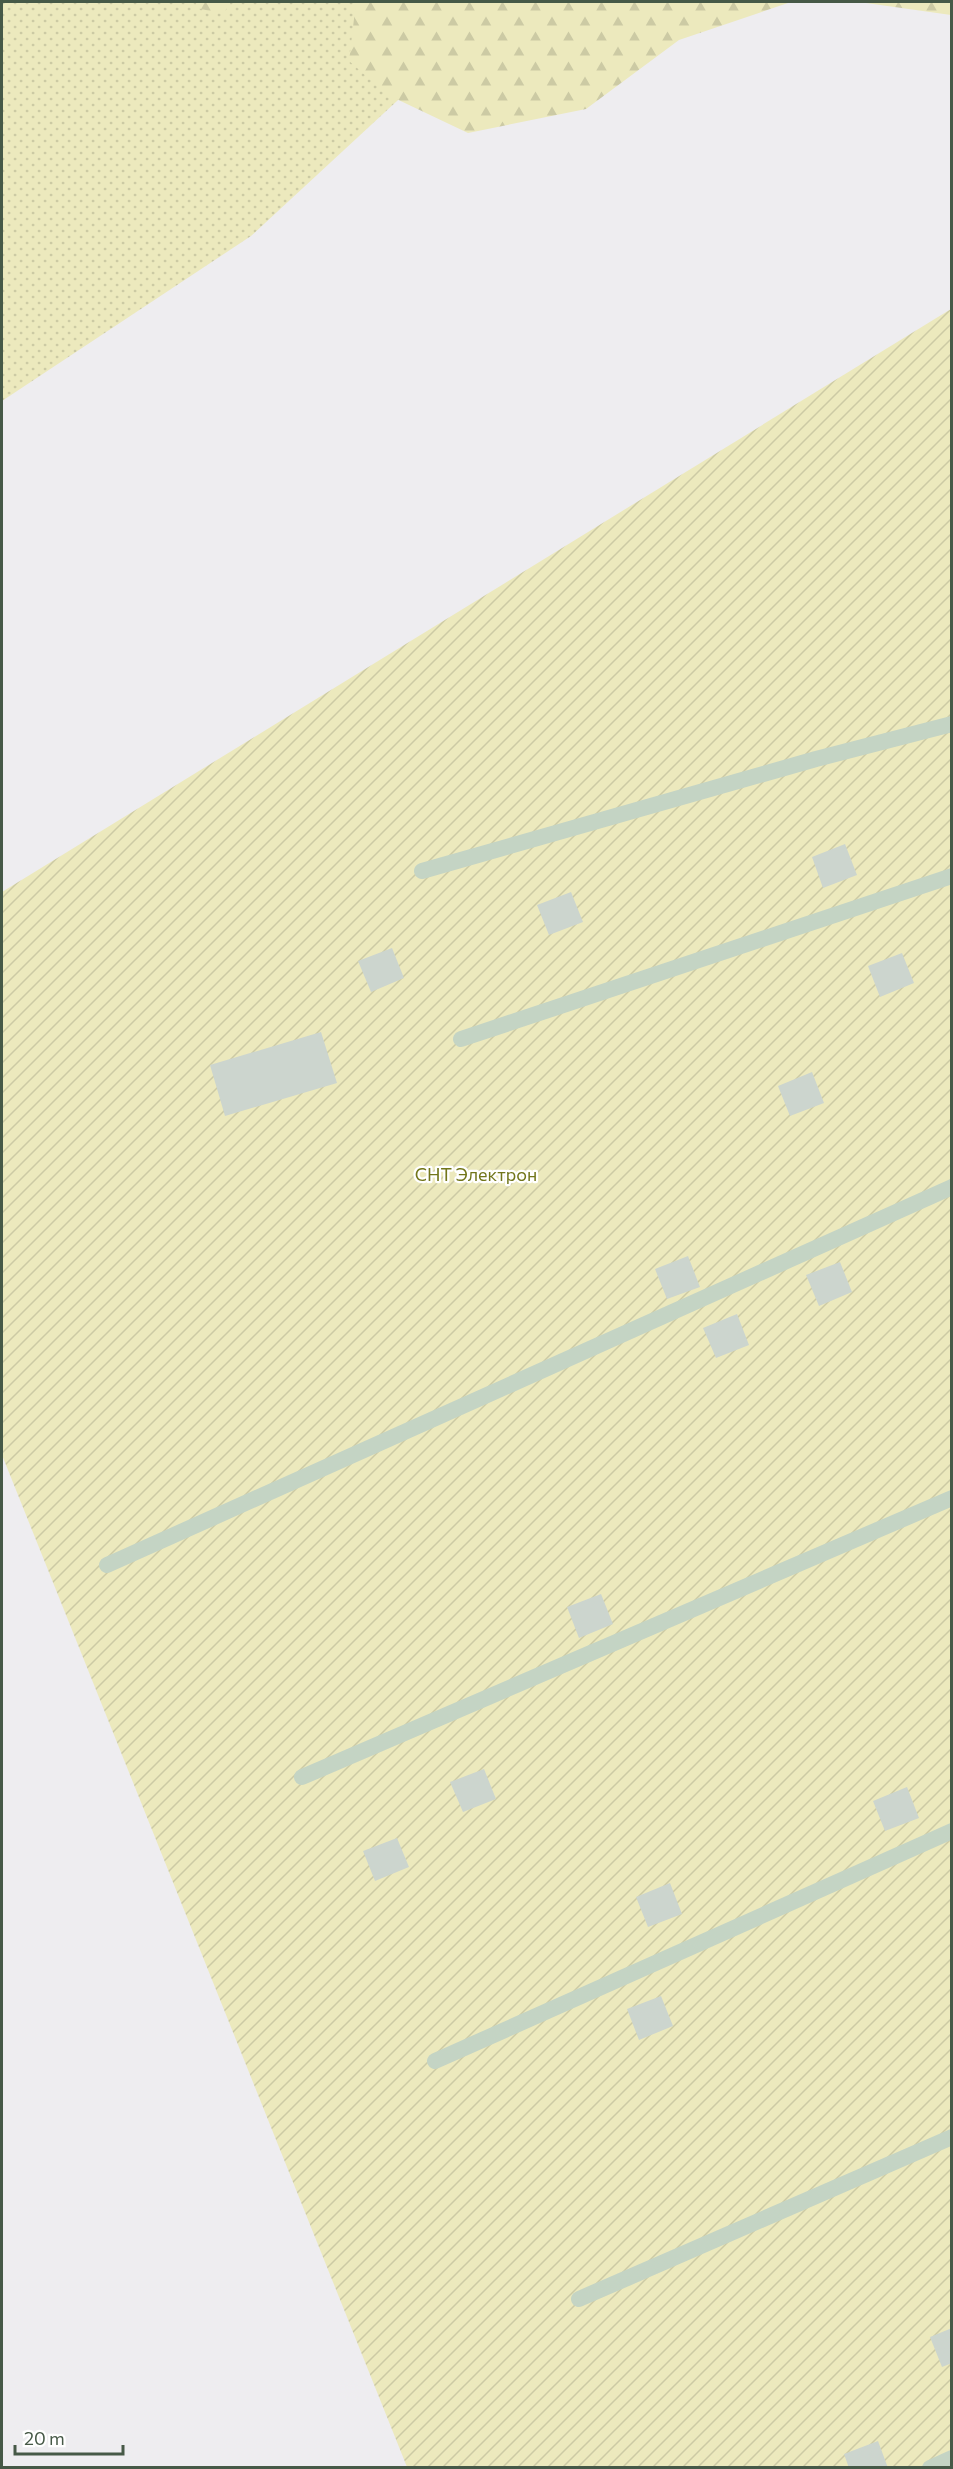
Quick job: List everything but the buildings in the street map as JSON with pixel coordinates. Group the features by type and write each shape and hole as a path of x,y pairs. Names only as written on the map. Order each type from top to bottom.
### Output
{"lane":[{"path":"422,871 816,759 951,724"},
{"path":"461,1039 951,876"},
{"path":"107,1565 951,1187"},
{"path":"302,1777 951,1498"},
{"path":"435,2061 951,1831"},
{"path":"579,2299 951,2137"},
{"path":"930,2468 951,2458"}],"green space":[{"path":"2,2 504,2 251,236 2,401"},
{"path":"196,2 231,2 223,14 197,8"},
{"path":"356,2 791,2 679,40 586,109 468,133 388,95 349,61"},
{"path":"859,2 951,2 951,15"},
{"name":"СНТ Электрон","path":"951,309 951,2467 407,2467 2,1455 2,892"}]}
